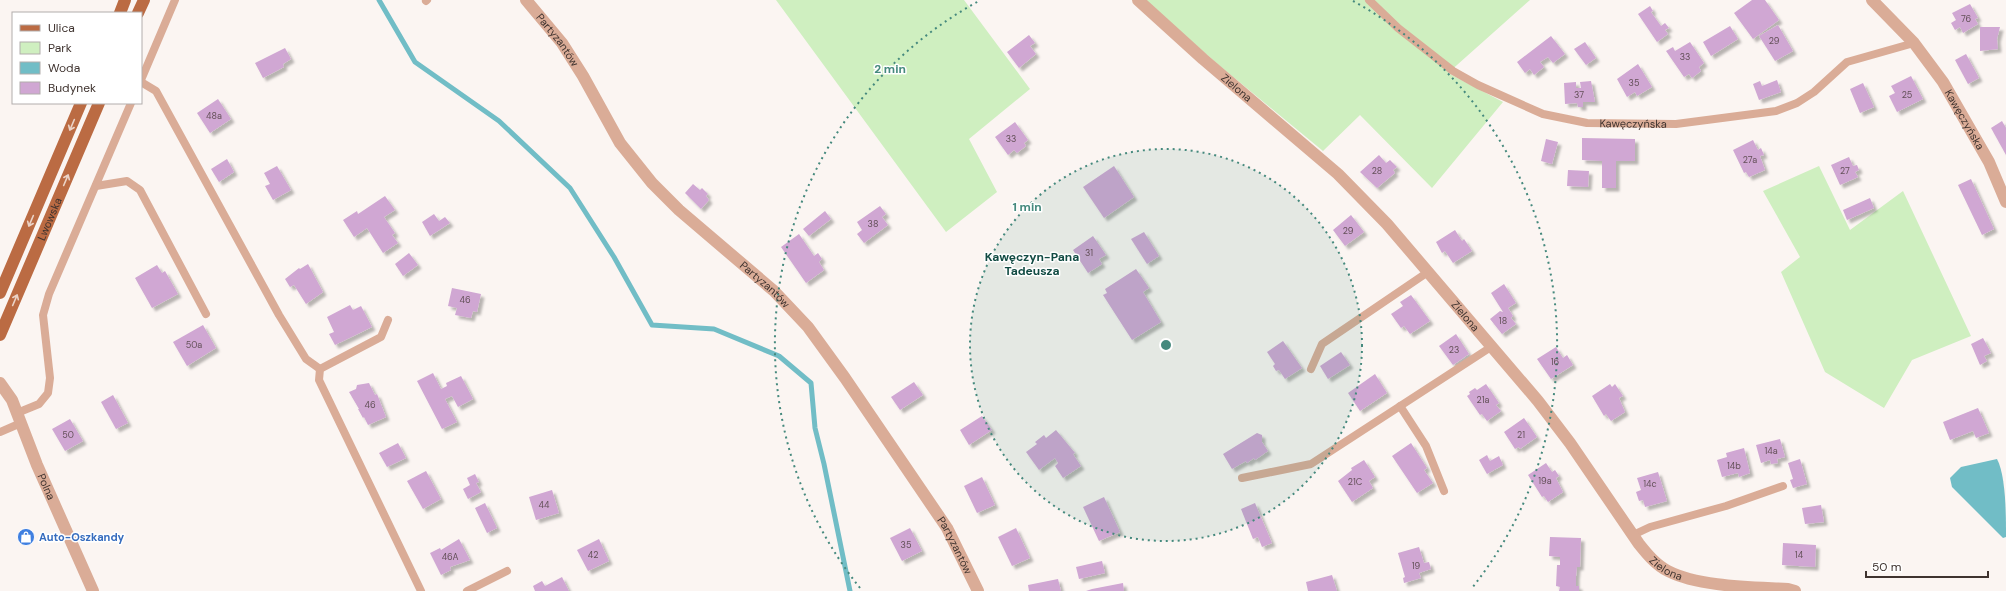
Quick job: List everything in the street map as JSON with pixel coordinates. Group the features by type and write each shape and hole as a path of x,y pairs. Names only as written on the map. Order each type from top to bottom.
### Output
{"main road":[{"path":"120,12 125,0"},
{"path":"138,12 144,0"},
{"name":"Lwowska","path":"0,293 81,104"},
{"name":"Lwowska","path":"0,335 99,104"}],"street":[{"name":"Partyzantów","path":"526,0 562,43 583,76 620,143 652,183 680,210 774,291 808,327 850,384 947,528 978,591"},
{"name":"Zielona","path":"1138,0 1203,59 1338,174 1387,224 1570,443 1651,559 1668,571 1704,586 1788,588 1795,591"},
{"name":"Kawęczyńska","path":"1872,0 1914,43 1944,82 1988,162 2006,202"},
{"name":"Polna","path":"0,383 12,400 37,465 93,591"}],"lane":[{"path":"142,79 176,0"},
{"name":"Kawęczyńska","path":"1369,0 1398,28 1453,71 1478,85 1543,114 1587,123 1676,124 1776,111 1796,103 1814,92 1847,62 1914,43"},
{"path":"142,82 156,92 279,315 306,359 320,369"},
{"path":"0,432 39,404 48,393 50,378 43,315 49,294 131,104"},
{"path":"96,186 127,181 140,190 206,314"},
{"path":"1311,369 1322,344 1428,272"},
{"path":"320,369 381,338 388,320"},
{"path":"1242,478 1311,464 1491,347"},
{"path":"320,369 319,380 421,591"},
{"path":"1400,406 1426,446 1444,491"},
{"path":"1633,535 1650,527 1726,506 1783,486"},
{"path":"466,591 507,571"}],"green space":[{"path":"776,0 964,0 1030,89 969,139 997,192 946,232"},
{"path":"1144,0 1530,0 1448,73 1503,102 1432,188 1360,115 1323,151 1220,66"},
{"path":"1819,166 1850,230 1903,191 1971,336 1912,360 1884,408 1825,372 1781,272 1800,257 1763,191"}],"water":[{"path":"1997,459 2002,475 2005,496 2006,537 2003,538 1952,487 1950,478 1961,467"}],"building":[{"path":"1752,0 1765,0 1779,20 1753,39 1734,13"},
{"path":"1970,4 1978,18 1975,19 1978,24 1963,33 1960,27 1955,30 1951,23 1956,20 1952,13"},
{"path":"1650,6 1653,11 1651,12 1661,26 1665,23 1669,28 1665,30 1668,34 1657,42 1638,14"},
{"path":"1778,25 1793,51 1775,61 1759,36"},
{"path":"1730,26 1738,39 1711,56 1703,42"},
{"path":"1980,27 2000,27 1997,39 1998,49 1980,51"},
{"path":"1029,35 1035,43 1030,46 1036,54 1019,68 1007,52"},
{"path":"1551,36 1565,54 1553,63 1548,57 1540,62 1544,67 1534,75 1530,69 1525,73 1517,62"},
{"path":"1585,42 1596,58 1586,65 1574,49"},
{"path":"1690,42 1704,63 1699,67 1701,71 1692,78 1689,74 1684,77 1666,51 1673,47 1675,51"},
{"path":"285,48 291,59 283,64 284,67 263,78 255,63"},
{"path":"1966,54 1979,78 1968,84 1955,60"},
{"path":"1638,64 1652,87 1637,96 1635,92 1627,97 1617,79"},
{"path":"1911,76 1923,99 1897,112 1889,96 1895,93 1891,86"},
{"path":"1777,80 1781,92 1759,100 1753,84 1760,81 1762,86"},
{"path":"1591,81 1595,102 1583,102 1583,107 1578,107 1577,103 1565,104 1564,83 1576,82 1576,88 1581,88 1580,82"},
{"path":"1863,83 1874,107 1860,113 1850,89"},
{"path":"218,99 231,119 210,133 197,113"},
{"path":"2002,121 2006,128 2006,155 1991,128"},
{"path":"1015,122 1028,140 1024,143 1026,146 1017,153 1014,150 1008,155 995,137"},
{"path":"1582,138 1635,139 1635,161 1616,161 1616,188 1602,188 1602,161 1582,160"},
{"path":"1546,139 1558,142 1552,164 1541,161"},
{"path":"1753,140 1758,150 1761,148 1764,155 1760,156 1765,170 1749,177 1746,172 1744,173 1733,150"},
{"path":"1379,155 1386,163 1390,160 1397,167 1393,170 1395,173 1377,188 1360,172"},
{"path":"1849,157 1853,166 1857,165 1859,170 1855,172 1858,177 1840,185 1831,165"},
{"path":"227,159 234,172 219,182 211,169"},
{"path":"277,166 291,190 273,200 265,186 270,184 264,173"},
{"path":"1114,166 1134,197 1104,218 1083,187"},
{"path":"1568,170 1589,171 1588,187 1567,186"},
{"path":"1971,179 1994,229 1982,235 1958,185"},
{"path":"693,184 700,190 702,188 708,194 706,196 709,200 701,209 685,193"},
{"path":"385,196 395,210 384,217 395,233 392,235 398,243 383,253 367,228 354,237 343,220 357,211 358,214"},
{"path":"1870,198 1874,208 1847,220 1843,210"},
{"path":"880,206 886,214 882,217 888,225 864,243 857,234 862,230 857,222"},
{"path":"825,211 831,219 809,236 803,229"},
{"path":"434,214 439,221 445,217 450,223 430,236 422,222"},
{"path":"1351,215 1364,232 1345,246 1333,230"},
{"path":"1455,230 1462,241 1464,239 1472,251 1453,263 1445,251 1442,253 1436,242"},
{"path":"1144,232 1159,256 1147,264 1131,239"},
{"path":"799,234 814,256 818,253 822,259 819,262 824,270 806,283 781,247"},
{"path":"1093,236 1106,255 1099,259 1102,264 1088,273 1073,250"},
{"path":"409,253 418,265 403,276 395,264"},
{"path":"308,264 323,292 306,304 294,285 290,287 285,279 299,268 300,269"},
{"path":"157,265 162,273 165,271 178,294 152,308 135,278"},
{"path":"1136,269 1149,288 1143,292 1161,322 1132,340 1103,295 1107,293 1105,289"},
{"path":"1504,284 1516,303 1508,308 1513,316 1511,318 1516,324 1502,334 1490,319 1500,311 1503,312 1491,293"},
{"path":"452,288 481,294 477,312 473,311 471,318 455,315 457,308 448,306"},
{"path":"1411,295 1430,321 1410,334 1404,326 1401,328 1391,314 1403,306 1400,302"},
{"path":"350,305 353,310 361,306 372,327 335,345 329,334 334,332 327,317"},
{"path":"203,325 216,348 187,366 173,342"},
{"path":"1456,334 1469,354 1453,365 1439,346"},
{"path":"1983,338 1991,353 1984,356 1987,361 1980,365 1971,344"},
{"path":"1283,341 1302,368 1285,379 1279,370 1276,371 1273,366 1275,364 1267,352"},
{"path":"1556,347 1563,358 1567,355 1573,365 1551,379 1537,359"},
{"path":"1341,352 1350,365 1328,379 1320,366"},
{"path":"433,373 441,389 447,386 446,383 461,376 473,399 458,407 452,396 445,399 457,422 442,429 417,381"},
{"path":"1375,374 1387,393 1360,411 1348,393"},
{"path":"914,382 923,395 900,410 891,397"},
{"path":"369,383 375,395 377,394 386,417 368,425 349,392 356,389 357,385"},
{"path":"1486,384 1499,403 1496,405 1501,411 1487,421 1482,414 1480,415 1467,396 1470,394 1469,392 1475,388 1477,390"},
{"path":"1610,384 1612,387 1615,384 1623,396 1619,398 1625,412 1611,421 1606,414 1604,416 1592,396"},
{"path":"113,395 128,423 116,429 101,402"},
{"path":"1978,408 1989,433 1976,438 1973,431 1950,440 1943,422"},
{"path":"982,416 992,430 969,445 960,430"},
{"path":"1524,418 1537,437 1520,449 1519,447 1515,449 1504,432"},
{"path":"70,419 83,441 65,451 52,429"},
{"path":"1056,430 1075,453 1073,454 1081,466 1063,478 1055,466 1058,463 1055,458 1039,470 1026,452 1037,444 1035,442 1044,435 1046,438"},
{"path":"1257,433 1262,435 1262,442 1268,451 1255,460 1254,458 1247,463 1246,461 1232,469 1223,454"},
{"path":"1780,439 1785,457 1777,459 1778,463 1771,464 1770,460 1761,463 1756,445"},
{"path":"398,443 406,458 387,467 379,453"},
{"path":"1411,443 1427,468 1424,470 1433,483 1417,493 1392,456"},
{"path":"1744,448 1750,473 1739,477 1738,473 1722,477 1717,460 1727,457 1726,453"},
{"path":"1487,455 1490,461 1499,456 1503,465 1487,474 1479,460"},
{"path":"1800,459 1807,484 1793,488 1790,480 1793,479 1788,463"},
{"path":"1364,460 1375,477 1369,481 1373,488 1352,502 1338,481 1352,470 1351,468"},
{"path":"1546,463 1552,472 1555,470 1559,476 1556,478 1563,492 1548,502 1544,496 1542,497 1528,475"},
{"path":"426,471 441,499 423,509 407,481"},
{"path":"1658,472 1667,501 1645,507 1643,500 1639,501 1636,492 1641,490 1637,478"},
{"path":"475,474 479,482 476,483 481,492 468,499 463,489 470,485 467,478"},
{"path":"982,477 995,505 977,513 964,486"},
{"path":"552,490 559,513 536,520 529,497"},
{"path":"1104,497 1120,532 1099,541 1083,507"},
{"path":"485,503 497,528 487,533 475,508"},
{"path":"1255,503 1272,543 1262,547 1258,537 1253,539 1241,509"},
{"path":"1821,505 1824,522 1805,524 1802,508"},
{"path":"910,528 922,551 902,561 890,538"},
{"path":"1016,528 1030,558 1012,566 998,537"},
{"path":"1550,537 1581,538 1580,567 1577,567 1576,576 1576,586 1579,586 1579,591 1559,591 1560,587 1556,586 1557,565 1560,565 1560,557 1549,556"},
{"path":"459,539 470,560 450,567 451,570 441,575 430,553 440,548 441,550"},
{"path":"599,539 609,561 588,571 577,550"},
{"path":"1783,543 1816,545 1815,567 1782,565"},
{"path":"1419,547 1424,563 1429,562 1431,569 1419,573 1421,578 1404,583 1403,578 1405,577 1398,553"},
{"path":"1102,561 1105,573 1079,579 1076,567"},
{"path":"1332,575 1337,591 1308,591 1306,582"},
{"path":"562,577 569,591 535,591 533,586 542,581 545,586"},
{"path":"1058,579 1061,591 1029,591 1028,585"},
{"path":"1123,583 1124,591 1086,591 1092,589"}],"waterway":[{"path":"379,0 415,62 499,121 570,188 614,257 652,325 714,329 779,356 811,383 815,428 824,464 850,591"}],"place":[{"name":"Auto-Oszkandy","path":"26,537"}],"district":[{"name":"Kawęczyn-Pana Tadeusza","path":"1032,264"}]}
